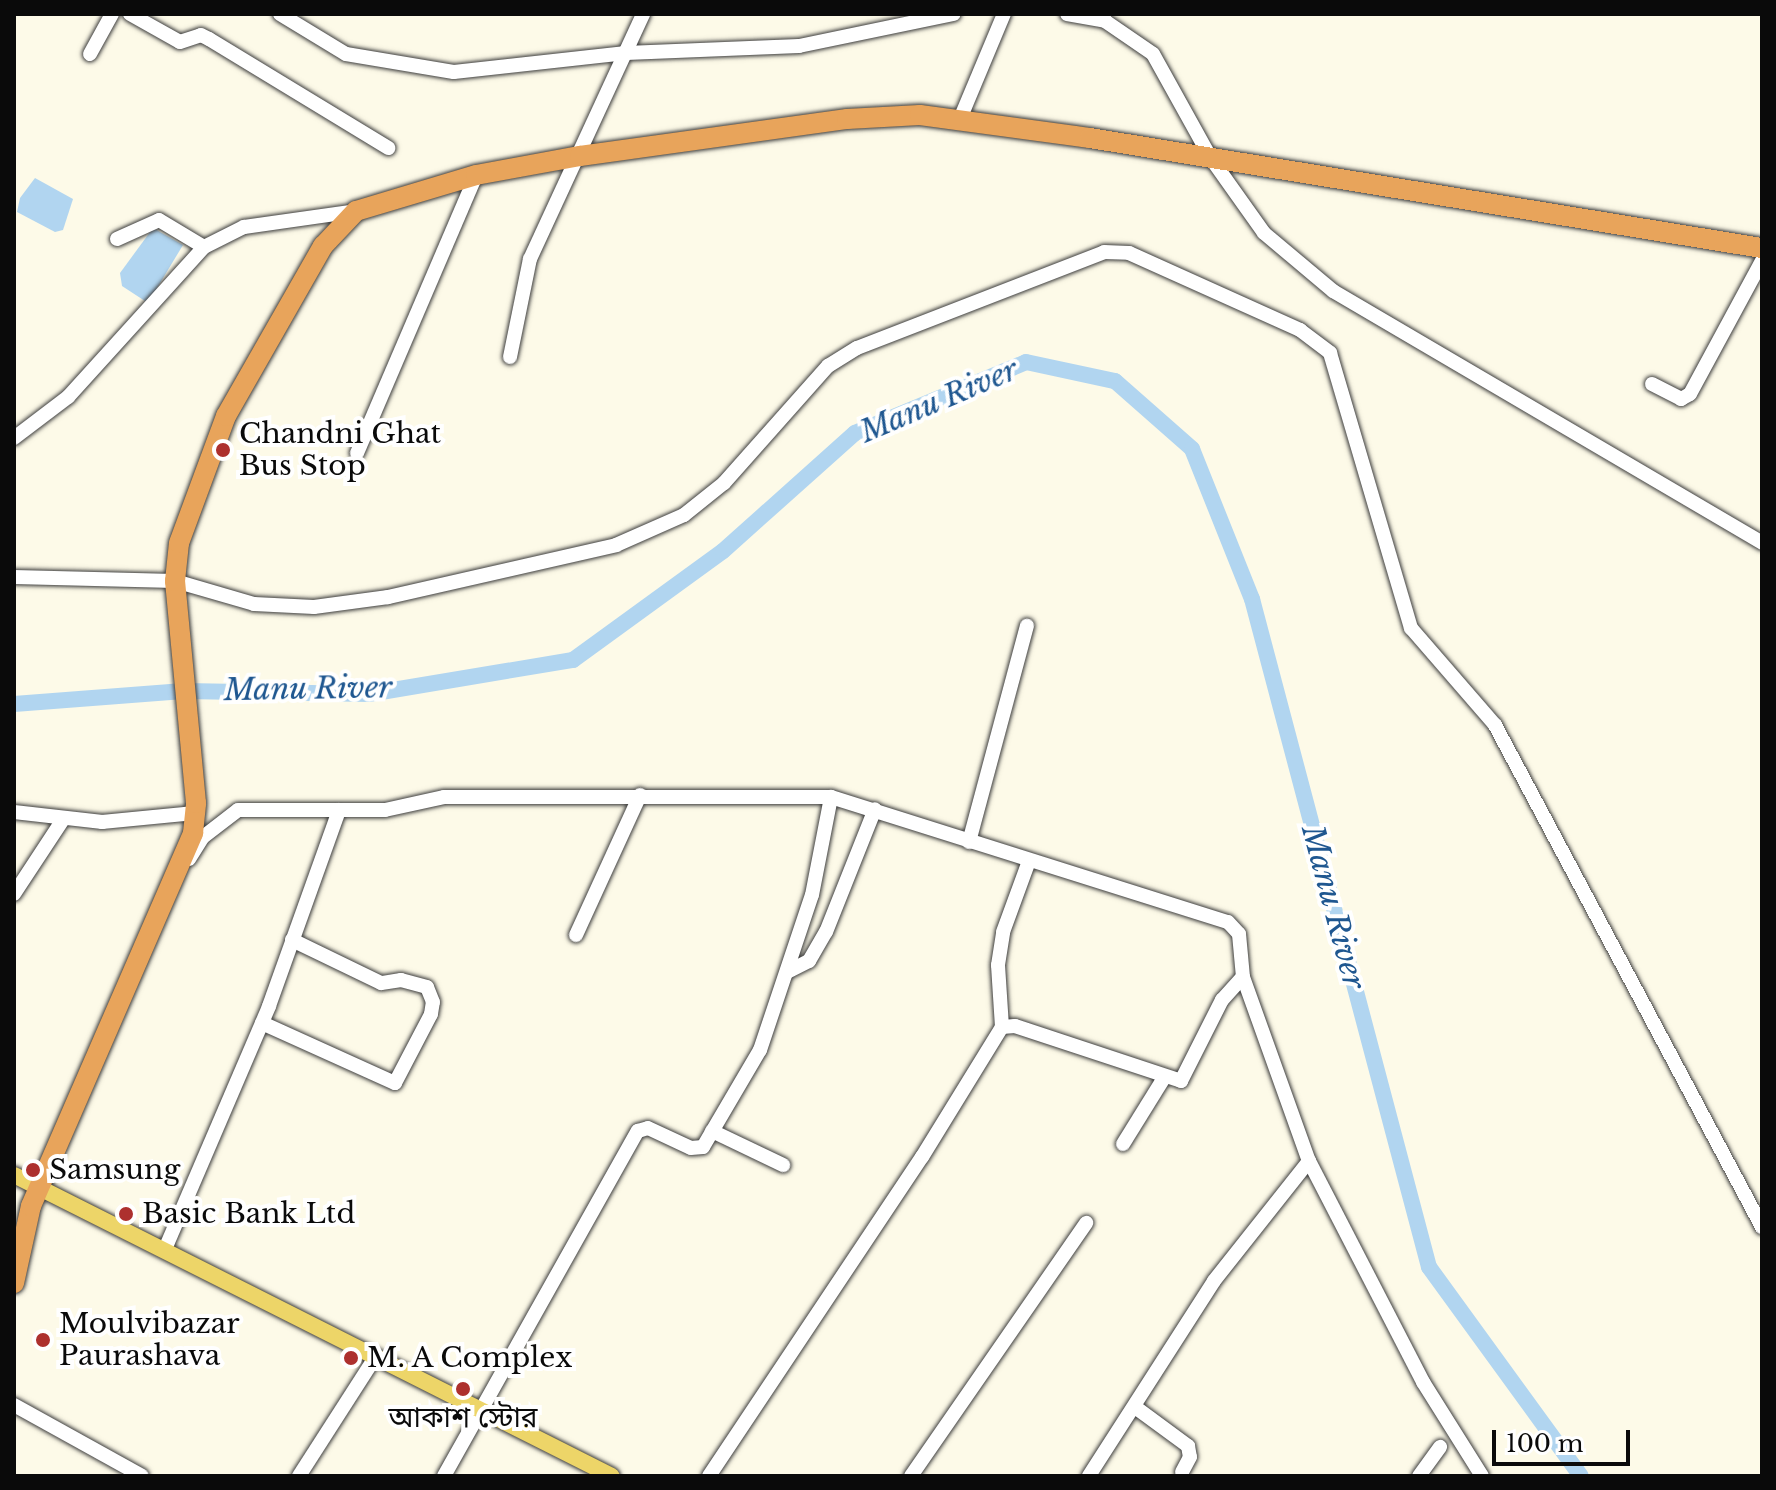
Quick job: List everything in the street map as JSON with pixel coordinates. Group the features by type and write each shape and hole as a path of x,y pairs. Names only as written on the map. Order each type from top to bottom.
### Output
{"highway":[{"path":"14,1283 40,1187 193,833 196,808 176,589 179,543 226,416 323,246 356,211 476,175 580,156 847,119 920,115 1210,157 1762,248"}],"main road":[{"path":"14,1175 612,1476"}],"street":[{"path":"90,54 112,14"},
{"path":"130,14 180,42 201,35 209,39 388,148"},
{"path":"280,14 346,54 454,72 626,53 799,46 954,14"},
{"path":"510,357 528,266 643,14"},
{"path":"960,119 1004,14"},
{"path":"1067,14 1105,21 1153,54 1210,157 1264,233 1333,291 1762,543"},
{"path":"357,453 476,175"},
{"path":"14,438 68,397 204,247 244,227 356,211"},
{"path":"117,239 159,220 204,247"},
{"path":"14,577 176,589 254,604 314,607 388,597 616,545 684,515 724,483 828,366 857,348 1104,252 1129,253 1300,330 1330,353 1411,628 1495,725 1762,1227"},
{"path":"1652,384 1681,399 1690,394 1762,261"},
{"path":"969,842 1027,626"},
{"path":"576,935 640,795"},
{"path":"166,897 203,837 238,810 385,810 444,797 831,797 1228,922 1239,934 1243,977 1309,1161 1390,1321 1482,1476"},
{"path":"444,1476 638,1131 648,1128 698,1149 760,1050 766,1020 787,972 812,895 831,797"},
{"path":"14,812 30,810 62,821 196,808"},
{"path":"787,972 809,961 826,932 875,809"},
{"path":"165,1249 262,1023 339,810"},
{"path":"14,894 62,821"},
{"path":"709,1476 922,1157 1002,1027 1001,943 1029,861"},
{"path":"262,1023 395,1083 431,1014 433,1002 427,987 401,980 381,983 292,940"},
{"path":"1002,1027 1015,1026 1164,1078 1181,1081 1222,1000 1243,977"},
{"path":"1123,1144 1164,1078"},
{"path":"712,1131 783,1165"},
{"path":"1089,1476 1214,1281 1309,1161"},
{"path":"911,1476 1086,1223"},
{"path":"299,1476 376,1356"},
{"path":"14,1405 142,1476"},
{"path":"1135,1407 1188,1446 1191,1453 1182,1472"},
{"path":"1419,1476 1440,1447"}],"water":[{"path":"35,178 73,199 63,230 55,232 17,212 20,198"},
{"path":"153,228 183,245 148,303 122,286 120,273"}],"waterway":[{"name":"Manu River","path":"14,704 184,691 369,694 573,660 723,551 855,433 1026,362 1115,381 1192,449 1252,599 1429,1267 1581,1476"}],"place":[{"name":"Chandni Ghat Bus Stop","path":"223,450"},
{"name":"Samsung","path":"33,1170"},
{"name":"Basic Bank Ltd","path":"126,1214"},
{"name":"Moulvibazar Paurashava","path":"43,1340"},
{"name":"M. A Complex","path":"351,1358"},
{"name":"আকাশ স্টোর","path":"463,1389"}]}
